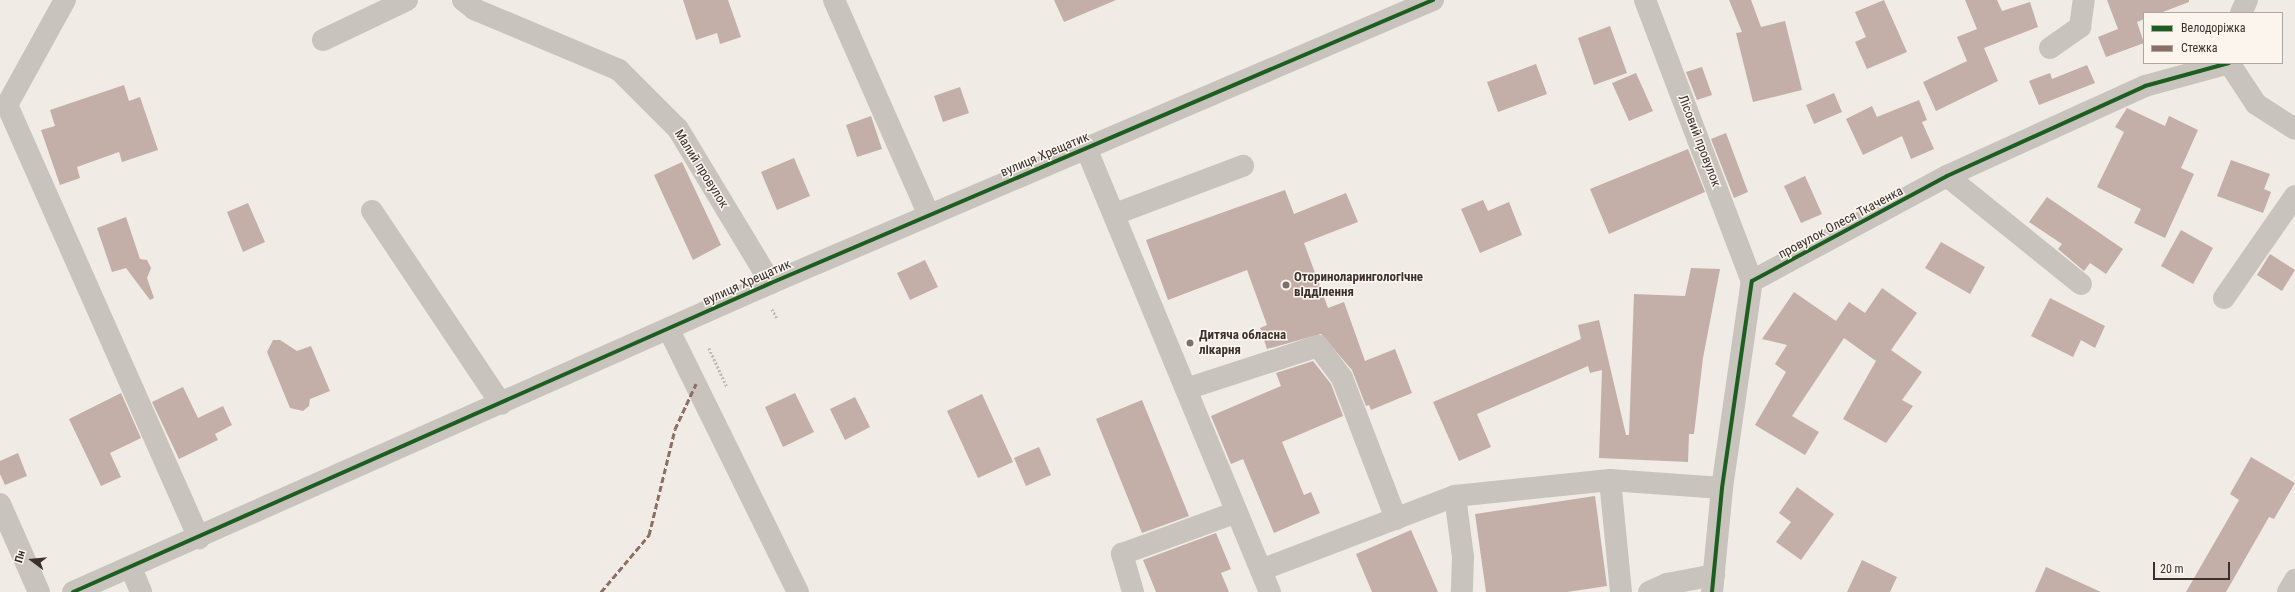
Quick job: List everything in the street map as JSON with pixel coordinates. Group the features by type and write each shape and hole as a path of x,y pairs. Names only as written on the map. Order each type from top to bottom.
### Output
{"street":[{"path":"65,0 4,112 199,538"},
{"path":"323,40 407,0"},
{"name":"Малий провулок","path":"463,0 474,9 619,70 678,129 771,283"},
{"path":"834,0 929,215"},
{"name":"вулиця Хрещатик","path":"73,592 131,568 669,330 771,283 1433,0"},
{"name":"Лісовий провулок","path":"1646,0 1752,281"},
{"path":"2050,48 2080,27 2084,0"},
{"path":"2241,12 2247,0"},
{"name":"провулок Олеся Ткаченка","path":"1752,281 1947,176 2145,86 2225,64"},
{"name":"провулок Олеся Ткаченка","path":"2230,64 2256,104 2295,129"},
{"path":"1086,148 1115,214 1270,592"},
{"path":"1115,214 1243,166"},
{"path":"1947,176 2081,284"},
{"path":"2224,298 2295,196"},
{"path":"372,211 501,404"},
{"path":"1649,592 1667,584 1712,588 1722,488 1752,281"},
{"path":"669,330 798,592"},
{"path":"1186,389 1318,346 1342,378 1396,519"},
{"path":"1261,570 1455,496 1610,480 1722,488"},
{"path":"1610,480 1621,592"},
{"path":"1455,496 1463,557 1462,592"},
{"path":"0,504 39,592"},
{"path":"1133,592 1122,554 1237,512"},
{"path":"131,568 141,592"},
{"path":"2288,592 2295,580"}],"building":[{"path":"683,0 728,0 741,37 720,44 717,33 696,40"},
{"path":"1054,0 1116,0 1064,22"},
{"path":"1729,0 1751,0 1761,27 1785,21 1802,90 1753,102 1736,33 1742,32"},
{"path":"1884,0 1907,52 1867,69 1855,42 1866,37 1855,12"},
{"path":"1965,0 1997,0 2002,11 2030,2 2038,27 1984,48 1998,81 1936,111 1923,82 1967,61 1957,37 1977,29"},
{"path":"2107,0 2189,0 2189,2 2163,12 2143,12 2143,19 2137,22 2143,43 2106,57 2098,37 2118,29"},
{"path":"1610,26 1627,73 1594,85 1578,38"},
{"path":"1536,64 1547,94 1498,112 1487,82"},
{"path":"2087,65 2095,83 2039,105 2029,81 2050,73 2052,79"},
{"path":"1702,67 1712,95 1697,100 1686,72"},
{"path":"1636,73 1653,111 1629,121 1612,83"},
{"path":"124,85 129,101 140,97 158,150 122,162 119,152 77,167 80,178 60,185 41,130 55,126 50,110"},
{"path":"960,87 969,113 943,122 934,96"},
{"path":"1834,93 1842,112 1814,124 1806,105"},
{"path":"1919,100 1927,120 1922,122 1934,149 1911,159 1902,136 1863,155 1846,119 1872,106 1877,117"},
{"path":"2127,108 2165,126 2169,116 2198,130 2181,168 2194,174 2165,238 2134,223 2141,209 2097,187 2124,132 2115,127"},
{"path":"871,116 882,149 857,157 846,125"},
{"path":"1726,133 1748,192 1734,198 1711,139"},
{"path":"1688,149 1705,192 1609,234 1590,189"},
{"path":"794,158 810,196 777,210 761,172"},
{"path":"2231,160 2270,174 2264,189 2271,192 2263,213 2217,196"},
{"path":"682,162 721,245 693,260 654,175"},
{"path":"1805,176 1822,214 1801,223 1784,186"},
{"name":"Оториноларингологічне відділення","path":"1285,190 1294,214 1346,193 1358,222 1304,243 1328,308 1344,302 1365,361 1395,349 1412,393 1371,410 1369,405 1366,406 1352,370 1321,334 1267,349 1260,328 1267,325 1247,270 1168,300 1146,240"},
{"path":"2047,197 2123,249 2106,274 2090,263 2084,271 2058,249 2062,244 2029,222"},
{"path":"1483,200 1488,211 1509,202 1522,235 1480,253 1461,209"},
{"path":"248,203 265,242 243,252 227,212"},
{"path":"126,217 140,259 147,260 151,268 147,278 154,298 150,300 126,268 112,272 97,228"},
{"path":"2181,230 2213,248 2193,284 2161,266"},
{"path":"1941,242 1985,267 1970,294 1925,268"},
{"path":"2270,254 2295,270 2282,291 2257,275"},
{"path":"925,260 938,287 910,300 897,273"},
{"path":"1691,268 1720,269 1703,358 1694,434 1689,434 1688,462 1599,458 1602,370 1590,373 1588,366 1477,414 1491,447 1459,461 1433,402 1581,339 1578,325 1599,320 1626,435 1629,435 1634,294 1685,296"},
{"path":"1882,288 1917,313 1891,350 1922,372 1902,400 1913,406 1886,443 1843,419 1876,361 1844,338 1792,416 1819,432 1805,455 1755,425 1786,372 1775,364 1787,345 1762,339 1794,292 1836,321 1849,302 1865,313"},
{"path":"2050,298 2105,326 2095,348 2081,340 2073,357 2031,336"},
{"path":"273,340 280,340 297,351 311,346 330,391 310,399 309,406 303,411 290,408 267,352"},
{"path":"1313,361 1331,384 1343,416 1282,442 1304,495 1311,492 1320,513 1274,533 1243,459 1231,464 1211,416 1281,386 1276,373"},
{"path":"183,387 198,418 223,406 232,425 215,434 218,440 179,459 152,402"},
{"path":"121,393 141,438 110,453 121,477 101,486 69,419"},
{"path":"795,393 814,432 783,447 765,407"},
{"path":"982,394 1013,462 978,478 947,411"},
{"path":"855,397 870,427 845,440 830,409"},
{"path":"1142,400 1189,516 1142,533 1096,419"},
{"path":"1039,447 1051,475 1026,486 1014,458"},
{"path":"18,453 27,476 5,485 0,474 0,461"},
{"path":"2251,457 2295,483 2274,519 2269,517 2226,592 2186,592 2239,500 2230,494"},
{"path":"1797,487 1834,514 1801,560 1776,542 1791,522 1779,513"},
{"path":"1595,496 1607,586 1567,592 1486,592 1475,514"},
{"path":"1411,530 1438,592 1372,592 1356,554"},
{"path":"1216,533 1231,569 1221,573 1229,592 1156,592 1143,560"},
{"path":"1862,560 1897,577 1890,592 1847,592"},
{"path":"2046,567 2101,592 2035,592"}],"marked path":[{"path":"601,592 649,535 675,429 696,384"}],"cycle path":[{"path":"73,592 771,283 1433,0"},
{"path":"1712,592 1722,488 1752,281 1947,176 2145,86 2225,64"}],"place":[{"name":"Оториноларингологічне відділення","path":"1286,285"},
{"name":"Дитяча обласна лікарня","path":"1190,343"}]}
